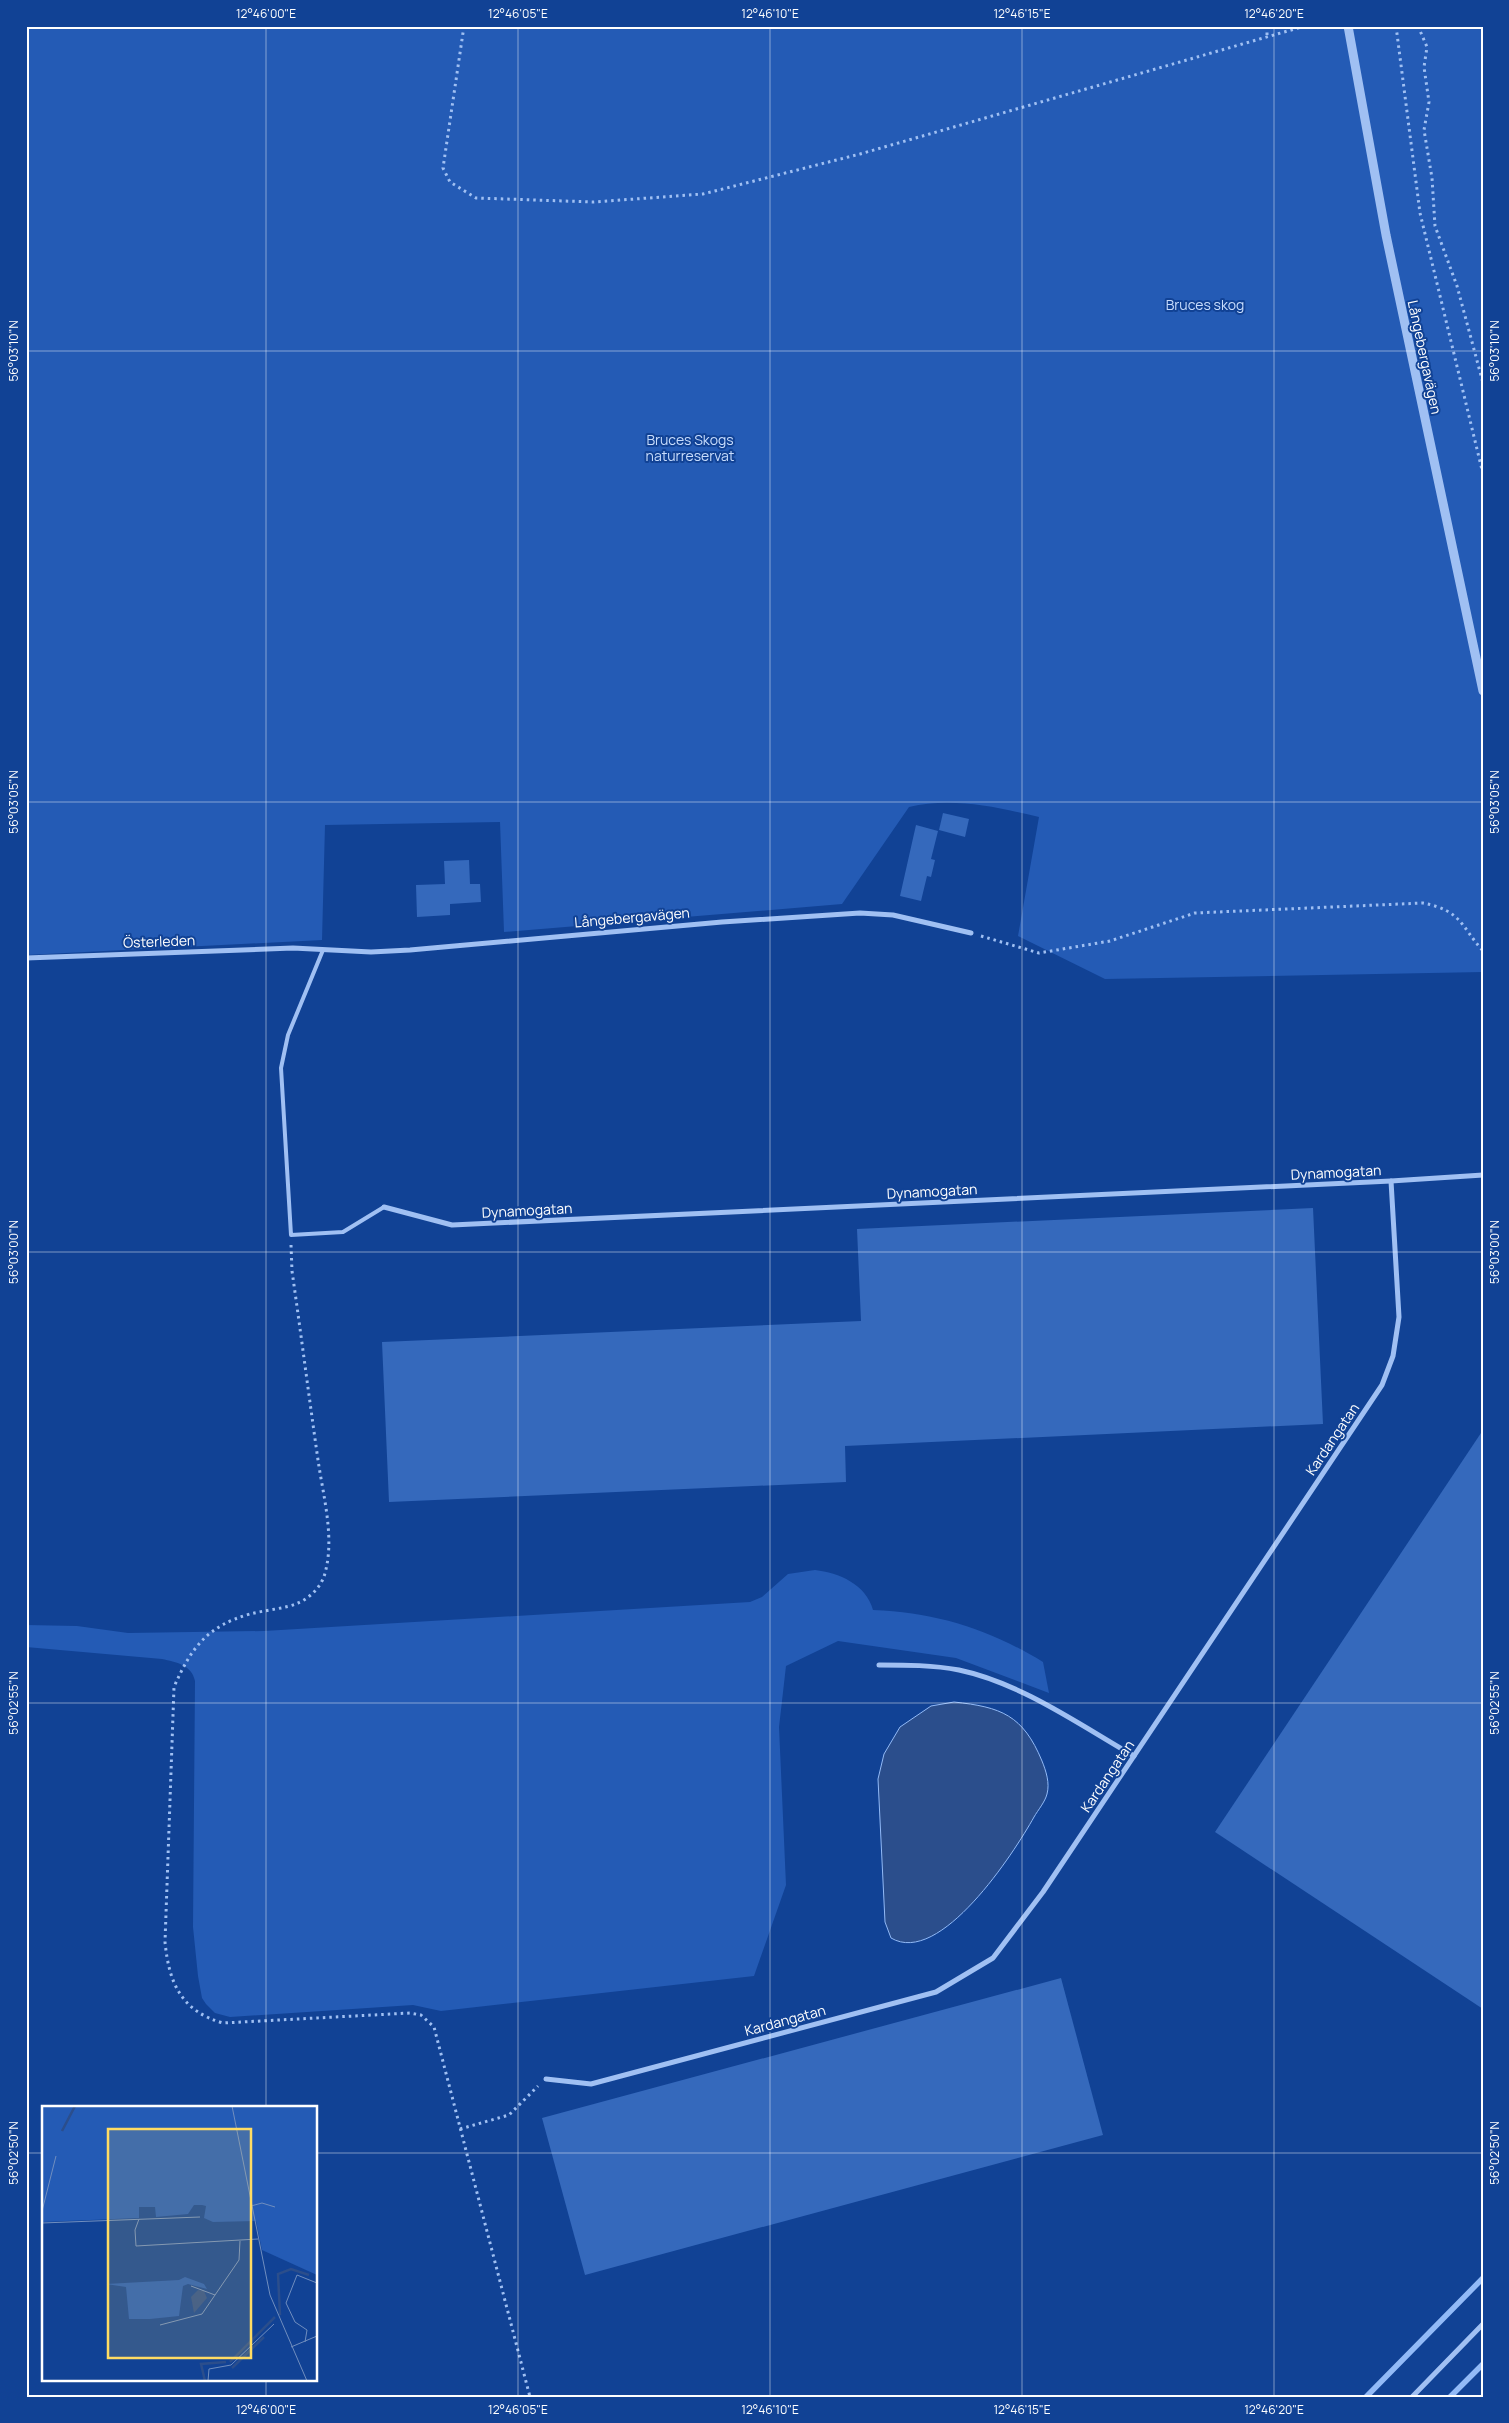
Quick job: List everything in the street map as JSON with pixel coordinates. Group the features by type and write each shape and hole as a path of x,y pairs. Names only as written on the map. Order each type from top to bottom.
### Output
{"street":[{"name":"Långebergavägen","path":"1348,26 1386,235 1483,691"},
{"name":"Långebergavägen","path":"293,948 371,952 420,950 722,922 872,913 909,918 971,933"},
{"name":"Österleden","path":"26,958 293,948"},
{"name":"Dynamogatan","path":"384,1207 452,1225 1391,1181 1483,1175"},
{"name":"Kardangatan","path":"546,2079 591,2084 936,1992 993,1958 1018,1928 1382,1385 1393,1356 1399,1317 1391,1181"},
{"path":"879,1666 928,1665 961,1670 1029,1694 1134,1756"},
{"path":"1412,2397 1483,2324"}],"lane":[{"path":"323,950 288,1035 281,1068 291,1235 343,1232 384,1207"}],"path":[{"path":"464,26 443,168 450,182 476,198 594,202 703,194 860,154 1305,26"},
{"path":"1267,26 1267,37"},
{"path":"1396,26 1420,213 1483,474"},
{"path":"1418,26 1427,48 1424,67 1429,102 1424,130 1432,178 1435,226 1457,286 1483,383"},
{"path":"971,933 1039,953 1110,941 1195,913 1423,903 1437,906 1461,920 1483,952"},
{"path":"291,1235 292,1271 327,1523 326,1572 322,1582 311,1595 298,1603 249,1614 225,1624 203,1639 192,1650 174,1687 165,1942 170,1978 179,1994 192,2009 206,2018 223,2023 410,2014 421,2015 434,2027 530,2397"},
{"path":"460,2129 508,2115 546,2079"}],"green space":[{"name":"Bruces Skogs naturreservat","path":"26,26 1483,26 1483,972 1105,979 1018,936 1039,817 991,807 958,803 925,804 909,807 842,904 504,932 500,822 325,825 322,940 26,955"},
{"path":"815,1570 833,1574 850,1581 864,1593 873,1610 919,1615 961,1624 1022,1650 1043,1662 1049,1693 956,1658 838,1641 786,1666 779,1727 786,1885 754,1976 441,2011 413,2005 230,2017 215,2013 202,1998 193,1927 195,1681 191,1671 183,1665 162,1659 26,1647 26,1625 77,1626 128,1633 264,1631 750,1602 762,1597 788,1574"}],"shaded area":[{"path":"954,1702 985,1707 1008,1716 1018,1723 1035,1745 1045,1769 1048,1790 1043,1803 1010,1855 973,1902 953,1922 931,1936 910,1943 891,1938 885,1922 878,1779 884,1754 900,1727 931,1706"}],"building":[{"path":"943,813 969,819 965,837 939,830"},
{"path":"916,825 938,831 931,859 935,860 931,877 927,876 921,901 900,896"},
{"path":"469,860 470,884 480,884 481,902 450,904 450,915 417,917 416,885 445,884 444,861"},
{"path":"1313,1208 1323,1424 845,1446 846,1482 389,1502 382,1342 861,1321 857,1229"},
{"path":"1483,1430 1483,2009 1215,1832"},
{"path":"1061,1978 1103,2135 585,2275 542,2118"}],"waterway":[{"path":"1366,2397 1483,2278"},
{"path":"1450,2397 1483,2364"}],"park label":[{"name":"Bruces skog","path":"1205,304"}]}
